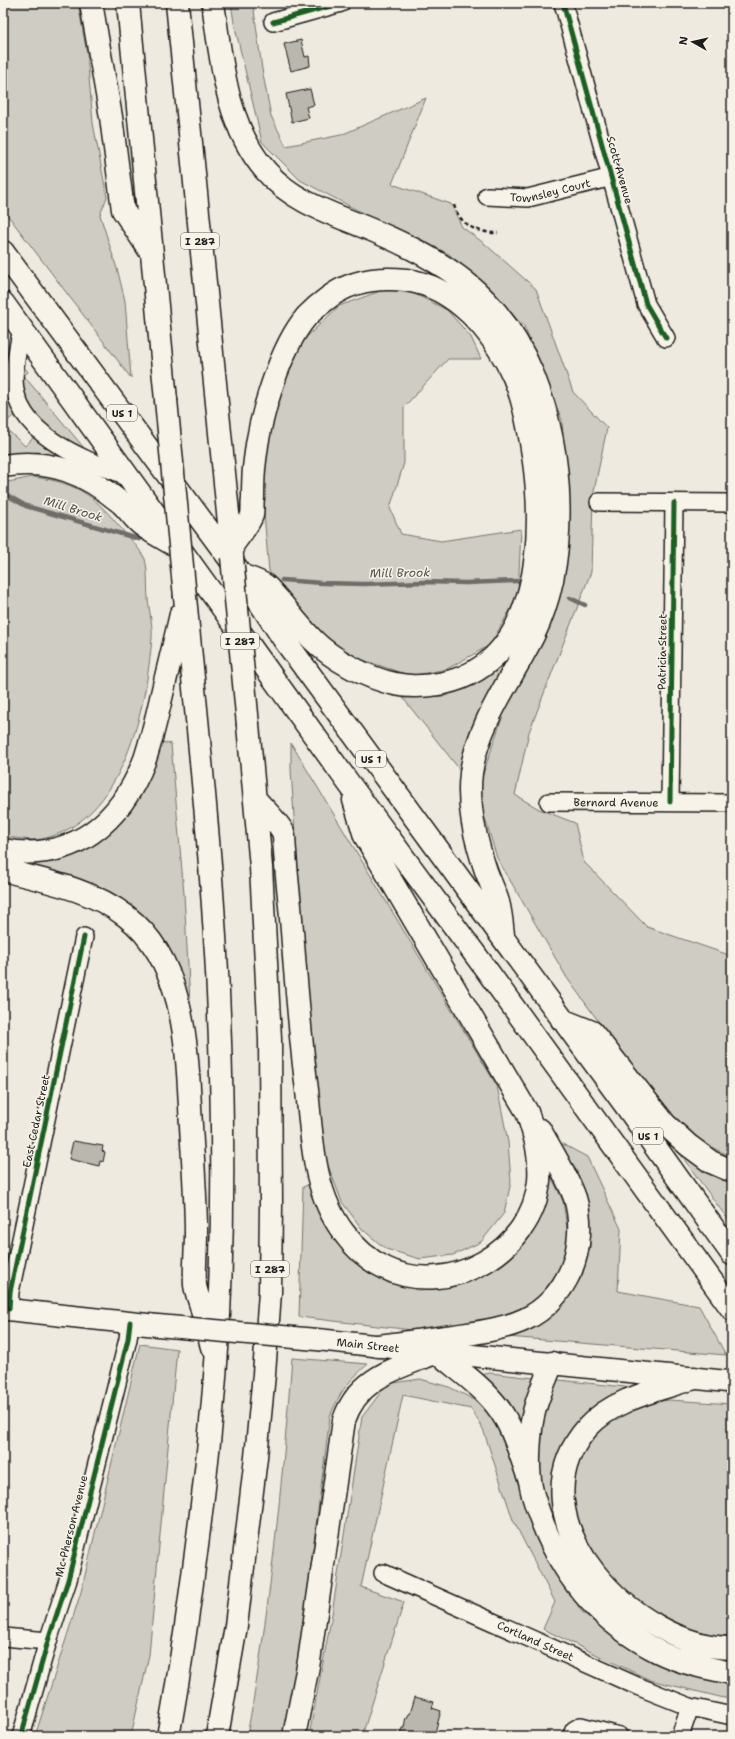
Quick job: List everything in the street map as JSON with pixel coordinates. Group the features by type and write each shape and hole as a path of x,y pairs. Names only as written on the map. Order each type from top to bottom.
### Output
{"highway":[{"path":"92,3 111,117 123,210 152,254"},
{"path":"128,3 185,597 184,629 213,894 221,1096 219,1316 216,1361 195,1558 185,1636 168,1736"},
{"name":"I 287","path":"177,3 224,478 235,560 266,945 270,1039 272,1205 270,1292 264,1374 236,1626 217,1736"},
{"path":"213,3 229,96 237,123 264,170 284,189 299,199 316,208 394,239 444,266 465,281 490,304 507,325 522,350 534,377 541,398 551,441 556,477 558,538 556,564 543,613 485,726 477,746 470,784 472,823 487,874 499,903 504,941"},
{"name":"US 1","path":"3,252 235,560 283,638 732,1254"},
{"path":"393,279 417,282 434,287 451,297 466,310 499,348 514,376 532,444 536,475 539,534 537,559 523,610 514,630 500,650 470,674 452,681 434,685 412,686 381,680 361,672 341,661 315,642 266,585 235,560 252,515 255,458 258,434 264,411 283,357 293,337 306,318 331,295 343,289 364,281 393,279"},
{"name":"US 1","path":"3,303 350,785 732,1308"},
{"path":"3,466 17,464 40,464 54,466 86,478 122,504 141,524 181,549"},
{"path":"3,850 35,853 71,845 96,830 117,810 125,798 144,759 184,629"},
{"path":"350,785 365,836 527,1112 536,1122 567,1182 575,1198 579,1230 576,1257 567,1278 559,1291 538,1312 528,1318 499,1329 378,1346"},
{"path":"255,799 283,832 304,1066 316,1171 332,1214 342,1231 355,1247 370,1260 387,1269 410,1275 433,1277 456,1274 480,1264 503,1249 517,1234 526,1221 534,1203 539,1183 538,1148 527,1112"},
{"path":"3,870 66,887 108,903 128,917 141,930 154,946 164,964 178,1000 185,1039 196,1212 195,1286 216,1361"},
{"path":"562,1020 592,1032 646,1101 671,1129 711,1162 732,1172"},
{"path":"294,1736 309,1661 338,1456 344,1420 348,1408 355,1397 374,1379 437,1352 481,1389 496,1405 511,1432 530,1481 536,1506 556,1555 570,1578 602,1613 620,1628 658,1652 696,1666 732,1673"},
{"path":"530,1481 529,1445 533,1415 552,1363"},
{"path":"694,1378 625,1401 589,1426 575,1446 565,1468 563,1502 570,1532 578,1548 599,1579 630,1608 669,1632 690,1641 706,1646 732,1648"}],"main road":[{"name":"Main Street","path":"6,1309 152,1325 322,1340 732,1382"}],"street":[{"path":"274,22 341,3"},
{"name":"Scott Avenue","path":"562,3 612,177 646,304 666,338"},
{"name":"Townsley Court","path":"487,196 528,198 612,177"},
{"path":"22,328 15,364 14,381 16,391 25,413 32,423 50,440 88,461 127,476"},
{"path":"599,502 732,503"},
{"name":"Patricia Street","path":"670,802 674,502"},
{"name":"Bernard Avenue","path":"549,802 732,803"},
{"name":"East Cedar Street","path":"6,1309 84,937"},
{"name":"Mc Pherson Avenue","path":"22,1733 48,1641 68,1580 126,1347 130,1322"},
{"name":"Cortland Street","path":"383,1573 637,1686 690,1707 732,1716"},
{"path":"3,1637 48,1641"},
{"path":"680,1736 690,1707"},
{"path":"572,1736 574,1730 581,1726 619,1736"}],"path":[{"path":"454,205 459,217 465,224 485,233 498,233"}],"shaded area":[{"path":"3,3 78,3 87,54 93,123 107,197 100,215 118,272 125,301 131,378 3,209"},
{"path":"231,3 253,3 262,69 271,116 286,146 341,135 426,98 392,184 451,204 462,227 485,244 536,289 573,392 607,428 593,496 591,572 529,732 515,795 539,809 575,823 584,862 647,927 732,956 732,1157 711,1147 669,1118 567,978 497,858 477,792 508,700 566,488 562,420 524,326 449,254 376,220 300,180 262,142 234,23"},
{"path":"397,285 447,310 471,337 481,359 448,359 404,407 404,463 390,508 401,534 441,541 521,529 518,596 490,645 447,669 411,676 345,654 297,614 269,571 264,514 263,441 295,348 339,306"},
{"path":"3,341 9,348 11,362 26,421 13,416 3,425"},
{"path":"22,364 28,372 24,376 90,455 36,421 21,394"},
{"path":"3,426 25,446 38,433 110,478 122,494 58,459 58,456 38,452 3,455"},
{"path":"33,477 63,483 86,494 105,510 138,549 146,563 152,638 144,696 136,728 126,758 111,786 93,810 70,828 42,839 33,840 3,836 3,483"},
{"path":"511,652 473,730 460,770 403,698 445,696 488,674"},
{"path":"162,742 171,744 184,894 192,1037 155,932 15,865 75,853 151,762"},
{"path":"291,743 497,1086 508,1142 511,1182 504,1213 481,1242 453,1255 420,1259 386,1249 362,1229 342,1202 322,1150 311,1088 291,769"},
{"path":"557,1141 587,1157 621,1229 618,1291 699,1306 726,1355 495,1336 531,1325 563,1305 582,1276 590,1246 589,1213"},
{"path":"678,1151 722,1176 732,1179 732,1225"},
{"path":"551,1176 563,1201 569,1242 559,1270 540,1296 521,1311 472,1324 421,1331 299,1317 303,1187 310,1184 354,1260 388,1283 419,1290 452,1287 482,1275 524,1242 546,1201"},
{"path":"140,1344 177,1349 149,1655 131,1736 35,1736 81,1592"},
{"path":"292,1358 368,1364 345,1387 330,1416 295,1690 284,1736 247,1736 269,1595 284,1453"},
{"path":"490,1373 534,1378 524,1443 480,1375"},
{"path":"420,1379 449,1387 477,1401 495,1423 548,1550 581,1611 623,1645 687,1674 732,1683 732,1698 724,1698 650,1680 543,1629 555,1602 513,1520 483,1429 471,1409 403,1395 361,1587 404,1602 362,1736 309,1736 332,1614 362,1417 387,1384"},
{"path":"559,1380 644,1389 556,1470 554,1495 558,1537 544,1508 537,1472 537,1430 553,1383"},
{"path":"669,1400 732,1404 732,1639 704,1635 662,1618 625,1591 599,1564 581,1536 572,1500 576,1463 600,1427 640,1404"}],"building":[{"path":"301,40 305,57 309,56 310,66 291,71 284,44"},
{"path":"310,89 314,105 306,107 309,118 292,122 286,94"},
{"path":"73,1141 103,1146 102,1151 105,1152 103,1162 100,1161 99,1166 69,1159"},
{"path":"415,1697 434,1702 432,1708 441,1711 434,1736 399,1736 402,1728 404,1728 406,1717 407,1718 410,1714"}],"waterway":[{"name":"Mill Brook","path":"3,493 26,506 139,539"},
{"name":"Mill Brook","path":"282,580 364,584 518,581"},
{"name":"Mill Brook","path":"570,598 585,605"}],"cycle path":[{"path":"273,22 341,3"},
{"path":"563,3 646,304 666,338"},
{"path":"670,802 674,503"},
{"path":"9,1309 10,1292 84,937"},
{"path":"22,1733 48,1641 68,1580 128,1339 130,1322"}]}
